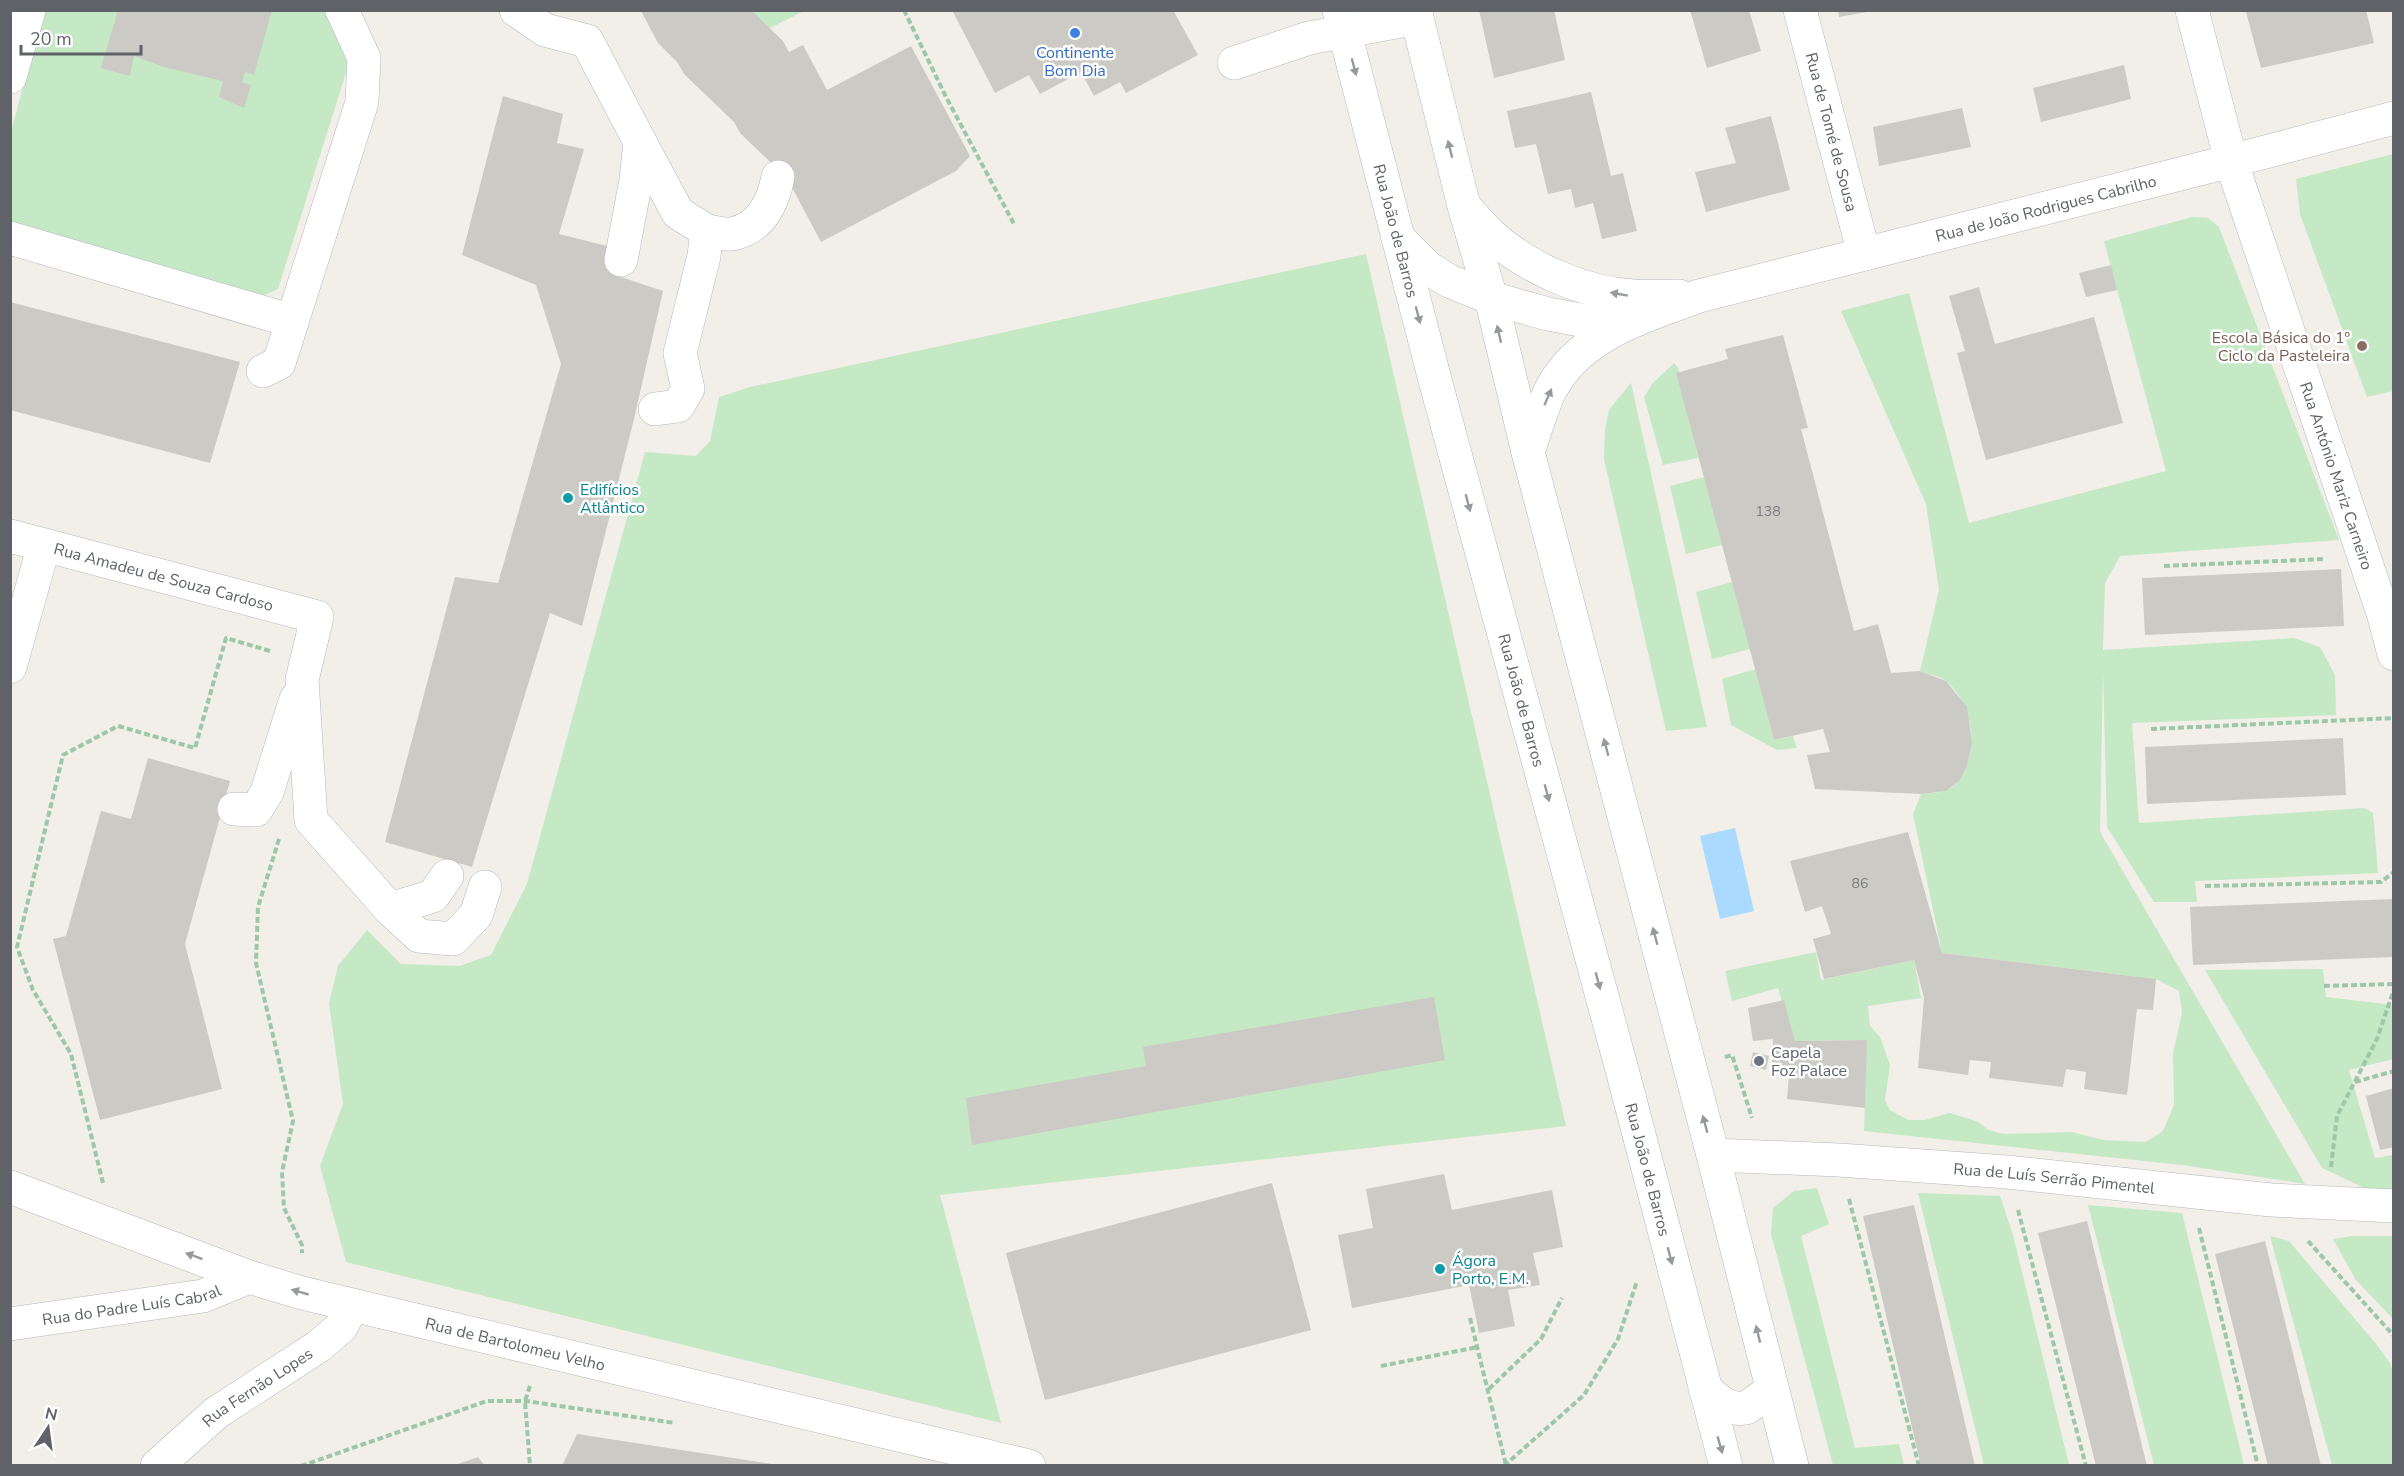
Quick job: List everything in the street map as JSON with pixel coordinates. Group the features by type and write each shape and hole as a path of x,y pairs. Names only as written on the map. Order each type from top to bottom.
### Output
{"street":[{"path":"10,77 29,10"},
{"path":"263,371 279,363 362,102 363,58 342,10"},
{"path":"516,10 545,30 587,41 678,213 707,231 730,234 758,222 768,208 778,177"},
{"name":"Rua de Tomé de Sousa","path":"1800,10 1864,254"},
{"name":"Rua António Mariz Carneiro","path":"2192,10 2231,162 2384,616 2394,654"},
{"path":"1234,63 1309,38 1342,21 1416,14 1792,1466"},
{"name":"Rua João de Barros","path":"1342,21 1726,1466"},
{"name":"Rua de João Rodrigues Cabrilho","path":"1528,452 1551,390 1566,368 1593,342 1618,327 1699,296 2231,162 2394,118"},
{"path":"621,260 636,180 640,142"},
{"name":"Rua de João Rodrigues Cabrilho","path":"1464,206 1492,236 1523,258 1559,277 1596,290 1631,296 1699,296"},
{"path":"655,409 678,406 688,389 680,353 704,256 707,231"},
{"path":"10,238 292,321"},
{"path":"1398,238 1427,267 1449,281 1491,298 1548,315 1618,327"},
{"name":"Rua Amadeu de Souza Cardoso","path":"10,536 317,617 304,671"},
{"path":"10,667 44,545"},
{"path":"234,809 256,810 267,792 304,671"},
{"path":"304,671 311,820 390,909 419,936 453,939 476,915 485,887"},
{"path":"390,909 433,896 447,876"},
{"name":"Rua de Luís Serrão Pimentel","path":"1713,1155 1839,1160 2007,1172 2271,1200 2394,1206"},
{"name":"Rua de Bartolomeu Velho","path":"10,1187 249,1277 302,1293 1029,1466"},
{"name":"Rua do Padre Luís Cabral","path":"10,1324 203,1296 249,1277"},
{"name":"Rua Fernão Lopes","path":"156,1466 216,1413 320,1346 340,1327 352,1306"},
{"path":"1705,1389 1729,1408 1746,1408 1772,1390"}],"path":[{"path":"904,10 946,97 1014,224"},
{"path":"2164,566 2364,557"},
{"path":"106,1193 71,1054 33,990 17,947 63,755 118,726 195,748 225,638 304,671"},
{"path":"2151,729 2394,718"},
{"path":"302,1293 302,1245 284,1208 282,1172 293,1121 256,963 258,907 279,839 311,820"},
{"path":"2205,886 2381,882 2394,872"},
{"path":"2323,1203 2334,1157 2337,1116 2377,1039 2394,986 2324,986"},
{"path":"2355,1082 2394,1071"},
{"path":"1839,1160 1919,1466"},
{"path":"2007,1172 2086,1466"},
{"path":"2190,1190 2258,1466"},
{"path":"2271,1200 2393,1337"},
{"path":"1470,1318 1505,1465 1584,1395 1618,1339 1639,1272"},
{"path":"1488,1389 1542,1339 1562,1298"},
{"path":"1381,1366 1478,1347"},
{"path":"530,1466 526,1401 540,1349"},
{"path":"301,1466 487,1401 526,1401 685,1425"}],"green space":[{"path":"44,11 324,11 349,63 278,289 262,296 11,223 11,131"},
{"path":"751,11 804,11 762,32"},
{"name":"Escola Básica do 1º Ciclo da Pasteleira","path":"2393,154 2393,391 2367,397 2300,214 2296,179"},
{"path":"2192,217 2208,218 2219,227 2339,540 2120,556 2105,583 2103,650 2294,638 2320,647 2335,675 2336,715 2132,723 2139,823 2364,808 2373,813 2378,873 2195,881 2197,902 2154,902 2107,827 2103,671 2100,832 2305,1184 2182,1165 1864,1131 1867,1040 1795,1041 1778,988 1732,1001 1725,971 1816,952 1821,980 1914,960 1921,998 1868,1006 1870,1026 1880,1037 1890,1065 1885,1100 1890,1110 1908,1120 1925,1120 1950,1113 1976,1121 1989,1130 2003,1134 2072,1132 2103,1140 2146,1142 2163,1131 2174,1105 2173,1054 2182,1013 2179,991 2156,979 1942,953 1913,814 1921,794 1949,789 1960,779 1967,766 1970,751 1969,720 1964,705 1946,681 1920,671 1939,590 1926,504 1841,311 1909,293 1969,523 2166,471 2104,241"},
{"path":"1366,254 1566,1126 940,1195 1001,1423 346,1262 320,1166 343,1104 329,1003 338,966 367,930 401,964 459,966 491,955 527,884 645,452 696,456 710,441 719,397 750,387"},
{"path":"1674,363 1678,368 1698,458 1663,465 1644,397 1653,383"},
{"path":"1631,383 1707,727 1666,731 1604,459 1605,429 1609,410"},
{"path":"1704,477 1722,545 1686,554 1670,486"},
{"path":"1732,582 1750,649 1712,659 1696,592"},
{"path":"1756,669 1774,740 1793,736 1797,748 1777,750 1731,725 1722,679"},
{"path":"2323,969 2326,997 2393,1005 2393,1059 2349,1070 2375,1158 2393,1155 2393,1190 2367,1189 2322,1168 2205,970"},
{"path":"1817,1188 1829,1224 1801,1236 1855,1448 1899,1444 1904,1465 1833,1465 1771,1234 1773,1208 1794,1191"},
{"path":"1918,1193 2000,1196 2013,1235 2069,1465 1984,1465"},
{"path":"2088,1205 2182,1213 2244,1465 2154,1465"},
{"path":"2270,1236 2289,1241 2390,1363 2394,1376 2393,1465 2332,1465"},
{"path":"2352,1236 2393,1236 2393,1319 2356,1280 2333,1239"}],"water":[{"path":"1735,828 1754,911 1720,919 1700,836"}],"building":[{"path":"118,10 272,10 254,75 245,72 242,83 251,85 244,108 219,97 223,81 164,67 134,56 130,76 101,68"},
{"path":"751,10 783,41 789,52 803,45 827,90 911,46 970,156 956,171 821,242 787,178 684,74 677,62 658,43 641,11"},
{"name":"Continente Bom Dia","path":"952,10 1173,10 1198,55 1126,93 1120,82 1094,96 1081,72 1040,94 1029,75 995,93"},
{"path":"1479,10 1554,10 1565,60 1494,78"},
{"path":"1690,10 1749,10 1761,51 1707,68"},
{"path":"1838,10 1867,10 1867,12 1839,17"},
{"path":"2251,10 2366,10 2374,43 2261,68 2246,12"},
{"path":"2124,65 2131,99 2041,122 2033,88"},
{"path":"1591,92 1611,176 1623,173 1637,231 1602,239 1593,203 1575,208 1571,189 1548,194 1536,144 1515,148 1507,111"},
{"name":"Edifícios Atlântico","path":"503,96 563,114 557,143 584,149 559,234 623,250 618,276 663,291 634,419 582,626 550,613 472,867 385,842 455,577 498,583 561,364 536,285 462,255"},
{"path":"1962,108 1971,147 1879,166 1873,127"},
{"path":"1771,116 1790,190 1706,212 1695,172 1736,163 1725,128"},
{"path":"2111,265 2117,290 2086,297 2079,273"},
{"path":"1979,287 1995,344 2094,317 2123,423 1986,460 1957,353 1965,351 1949,296"},
{"path":"10,302 240,362 210,463 10,410"},
{"path":"1783,335 1808,428 1801,429 1854,631 1878,624 1891,673 1920,671 1946,681 1967,707 1972,743 1967,766 1960,780 1946,791 1921,794 1815,789 1807,755 1830,752 1823,729 1774,740 1676,373 1728,359 1725,349"},
{"path":"2341,569 2344,626 2145,635 2142,578"},
{"path":"2343,738 2346,795 2147,804 2145,747"},
{"path":"148,758 230,781 185,944 222,1089 100,1120 53,939 66,936 101,811 131,819"},
{"path":"1908,832 1942,953 2156,979 2153,1010 2137,1009 2127,1095 2084,1089 2086,1072 2066,1069 2063,1087 1989,1078 1991,1062 1970,1060 1968,1075 1918,1068 1924,998 1914,960 1824,979 1813,939 1831,934 1822,906 1805,912 1790,861"},
{"path":"2394,899 2394,957 2193,965 2190,907"},
{"path":"1434,997 1445,1060 972,1145 966,1098 1146,1066 1143,1047"},
{"path":"1784,1000 1795,1041 1867,1040 1865,1108 1787,1099 1789,1074 1795,1073 1795,1066 1772,1065 1773,1039 1753,1041 1748,1008"},
{"name":"Capela Foz Palace","path":"1753,1052 1769,1056 1766,1070 1750,1066"},
{"path":"2394,1088 2394,1147 2380,1150 2366,1096"},
{"name":"Ágora Porto, E.M.","path":"1444,1174 1452,1210 1552,1190 1563,1247 1533,1253 1540,1285 1508,1290 1515,1326 1479,1333 1469,1285 1352,1308 1338,1235 1373,1228 1366,1189"},
{"path":"1272,1183 1311,1330 1045,1400 1006,1253"},
{"path":"1914,1205 1975,1466 1921,1466 1863,1216"},
{"path":"2087,1221 2147,1466 2096,1466 2038,1233"},
{"path":"2265,1241 2321,1466 2268,1466 2215,1254"},
{"path":"577,1434 772,1464 772,1466 564,1466"},
{"path":"478,1457 485,1466 455,1466 455,1465"}],"place":[{"name":"Continente Bom Dia","path":"1075,33"},
{"name":"Escola Básica do 1º Ciclo da Pasteleira","path":"2362,346"},
{"name":"Edifícios Atlântico","path":"568,498"},
{"name":"Capela Foz Palace","path":"1759,1061"},
{"name":"Ágora Porto, E.M.","path":"1440,1269"}]}
